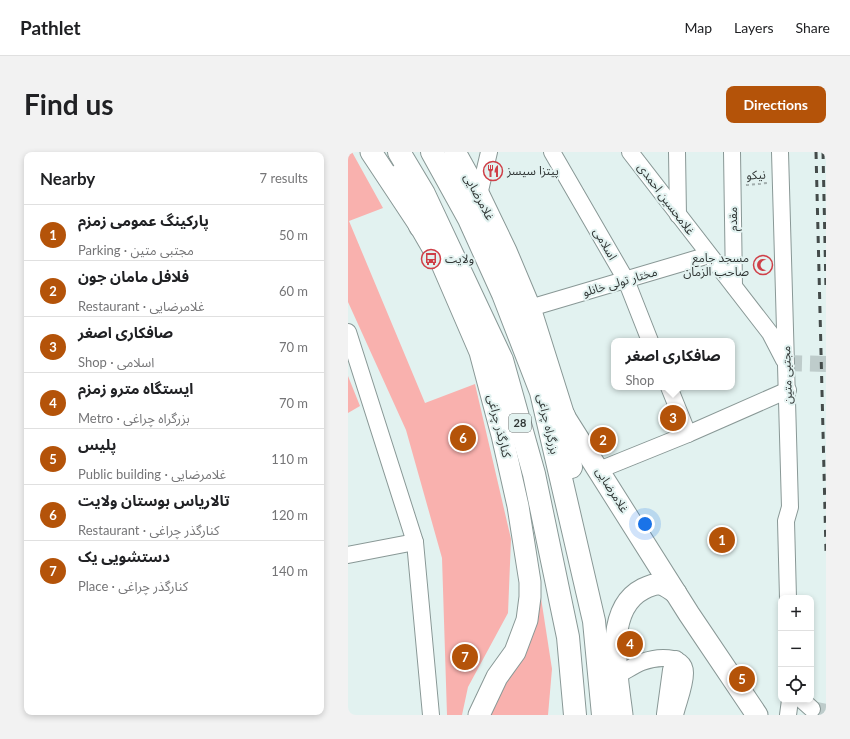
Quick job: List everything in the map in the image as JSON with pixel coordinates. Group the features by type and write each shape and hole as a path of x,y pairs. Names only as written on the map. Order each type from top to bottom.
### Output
{"highway":[{"path":"386,152 401,177 420,226"},
{"name":"28","path":"399,152 424,194 502,360 534,474 568,637 575,715"},
{"name":"بزرگراه چراغی","path":"432,152 469,219 503,294 541,392 594,621 603,715"},
{"path":"564,416 574,494 579,554"},
{"path":"534,474 530,486 548,582 558,666 561,715"}],"main road":[{"name":"کنارگذر چراغی","path":"371,152 420,226 442,264 480,352 502,435 518,506 530,582 527,620 517,645 497,677 479,715"},
{"name":"غلامرضایی","path":"455,152 479,195 506,251 530,308 564,416 676,593 757,715"},
{"path":"622,715 615,654 616,633 623,612 630,600 642,589 657,583 664,585 676,593"},
{"path":"737,685 742,715"}],"street":[{"path":"479,195 489,152"},
{"name":"اسلامی","path":"552,152 626,280 649,338"},
{"name":"غلامحسین احمدی","path":"630,152 770,333 786,363"},
{"path":"677,152 678,215"},
{"name":"مقدم","path":"732,152 734,286"},
{"name":"مجتبی متین","path":"780,152 788,390 790,507 786,520 788,595"},
{"name":"مختار تولی خانلو","path":"530,308 709,255"},
{"path":"348,332 415,542 431,715"},
{"path":"670,390 688,434"},
{"path":"599,470 688,434 788,390"},
{"path":"790,507 797,522 798,595"},
{"path":"348,555 415,542"},
{"path":"665,715 671,670 676,658"},
{"path":"618,675 642,662 654,659 676,658 682,663 685,672 675,715"},
{"path":"788,715 790,703"}],"path":[{"name":"نیکو","path":"733,185 781,183"}],"shaded area":[{"path":"348,152 352,152 383,208 349,221 425,403 475,384 511,539 508,613 468,687 462,715 447,715 442,558 406,430 348,302"},
{"path":"348,376 360,406 348,413"},
{"path":"541,598 552,669 548,715 486,715"}],"tunnel":[{"path":"786,363 826,364"},
{"path":"812,709 826,712"}],"railway":[{"path":"816,152 826,551"},
{"path":"823,152 826,289"}],"place":[{"name":"پیتزا سیسز","path":"493,171"},
{"name":"ولایت","path":"431,259"},
{"name":"مسجد جامع صاحب الزمان","path":"763,265"},
{"name":"صافکاری اصغر","path":"673,418"},
{"name":"تالاریاس بوستان ولایت","path":"463,438"},
{"name":"فلافل مامان جون","path":"603,440"},
{"name":"پارکینگ عمومی زمزم","path":"722,540"},
{"name":"ایستگاه مترو زمزم","path":"630,644"},
{"name":"دستشویی یک","path":"465,657"},
{"name":"پلیس","path":"742,679"}]}
